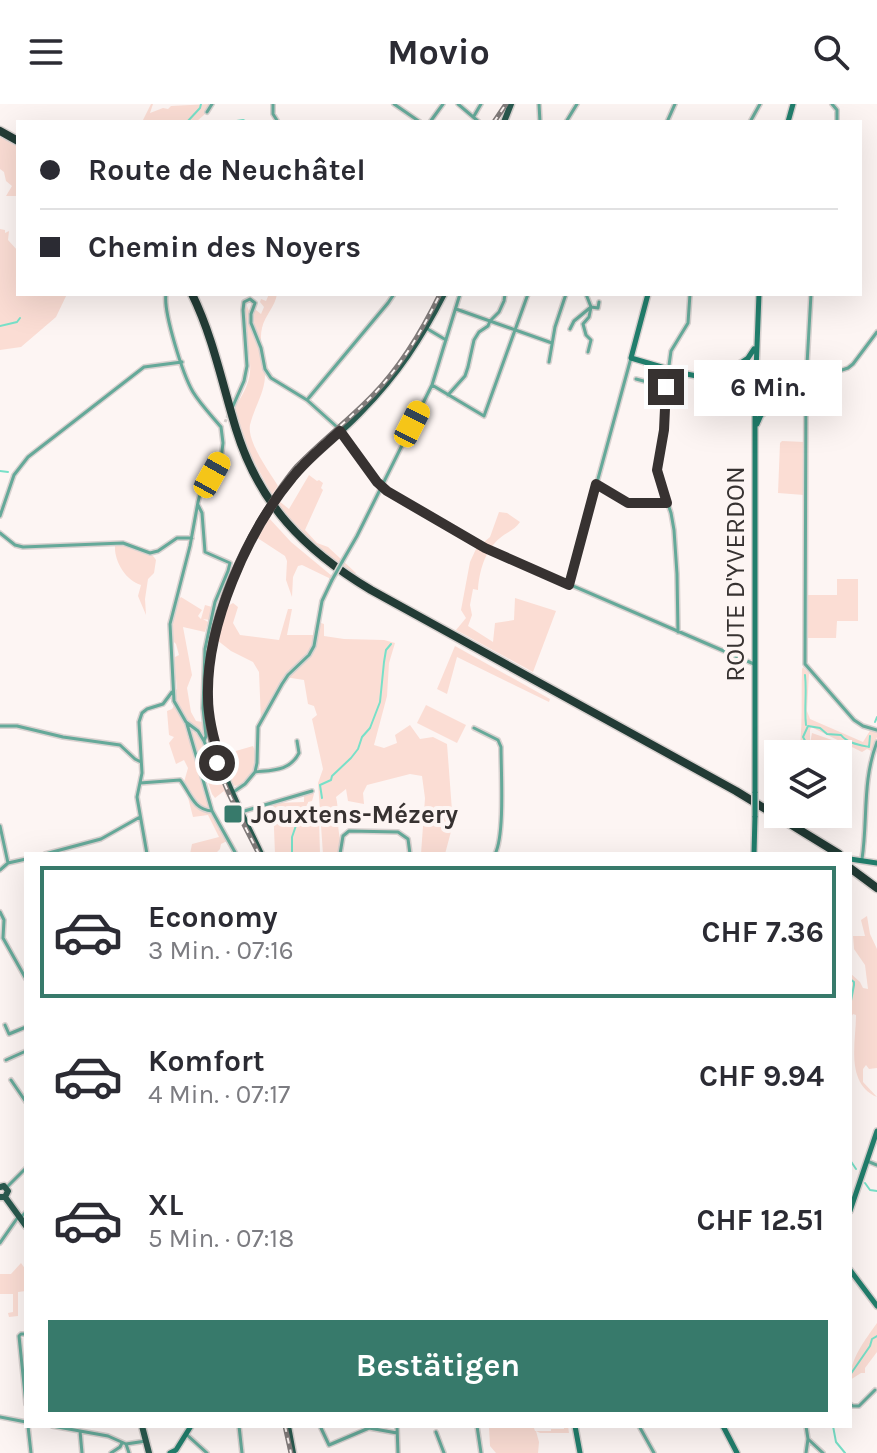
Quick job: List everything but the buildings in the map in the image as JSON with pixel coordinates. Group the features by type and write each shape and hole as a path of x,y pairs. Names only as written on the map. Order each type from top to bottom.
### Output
{"highway":[{"path":"190,296 246,471 270,511 307,552 361,590 733,796 826,852"},
{"path":"190,296 211,340 236,429 251,468 279,514 317,553 371,590 736,791 836,852"},
{"path":"852,862 877,881"},
{"path":"852,869 877,888"}],"main road":[{"path":"260,852 232,793 213,736 208,708 213,649 231,585 276,499 298,470 362,411 388,381 413,350 443,296"},
{"path":"647,296 631,358 673,372 776,389 776,403 761,415 755,428"},
{"name":"ROUTE D'YVERDON","path":"755,852 755,397 759,296"},
{"path":"731,383 737,365 748,358 756,344"},
{"path":"731,383 736,368 747,365 752,373 752,438 755,445"},
{"path":"755,397 758,404 768,409"},
{"path":"852,861 877,863"},
{"path":"852,1205 877,1131"},
{"path":"3,1186 8,1191 3,1197 22,1219"},
{"path":"852,1273 877,1306"},
{"path":"142,1428 152,1453"},
{"path":"142,1428 152,1453"},
{"path":"170,1453 176,1450 190,1428"},
{"path":"288,1428 293,1453"},
{"path":"575,1428 580,1453"},
{"path":"724,1428 737,1453"}],"street":[{"path":"207,112 212,104"},
{"path":"394,104 417,120"},
{"path":"458,104 477,120"},
{"path":"474,116 481,104"},
{"path":"166,296 167,315 193,392 221,427 223,443 221,459 203,483 170,624 172,692 186,722 212,811 235,852"},
{"path":"307,400 393,296"},
{"path":"232,793 251,779 255,772 259,724 284,680 314,646 322,601 432,385 459,296"},
{"path":"448,395 465,376 474,340 501,308 504,296"},
{"path":"432,385 484,416 527,296"},
{"path":"549,362 565,296"},
{"path":"587,296 590,314 582,326 591,340 588,352"},
{"path":"678,632 672,520 657,470 672,347 688,323 690,296"},
{"path":"811,296 806,382 805,664 854,720 877,730"},
{"path":"233,406 247,366 243,316 246,298 255,304 251,323 268,374 277,384 307,400 340,431 382,487 485,548 756,665"},
{"path":"570,329 574,321 591,307 598,308 599,302"},
{"path":"456,309 552,343"},
{"path":"426,328 446,340"},
{"path":"776,389 852,366 877,332"},
{"path":"569,585 631,358"},
{"path":"0,516 14,475 28,457 144,367 182,362"},
{"path":"636,379 666,387"},
{"path":"221,427 225,422"},
{"path":"596,484 628,503 667,503"},
{"path":"198,505 202,513 205,552 229,562 230,566 215,602 205,649 204,741"},
{"path":"0,533 23,547 123,543 150,553 177,538 192,538"},
{"path":"147,852 137,796 141,762 139,722 147,709 165,703 172,692"},
{"path":"186,722 196,729 204,741 212,761 221,762"},
{"path":"0,726 17,726 63,737 120,745 141,762"},
{"path":"474,728 498,740 501,747 501,818 496,852"},
{"path":"189,731 196,729"},
{"path":"255,772 289,767 299,753 297,741"},
{"path":"864,860 866,781 877,742"},
{"path":"140,783 180,780 200,809 212,811"},
{"path":"241,812 312,791"},
{"path":"52,852 101,839 140,817"},
{"path":"0,826 8,863"},
{"path":"340,852 343,836 349,831 396,832 409,841 410,852"},
{"path":"0,870 8,863 24,859"},
{"path":"0,912 4,920 3,938 24,975"},
{"path":"5,1025 9,1034 24,1028"},
{"path":"6,1060 24,1052"},
{"path":"11,1080 24,1099"},
{"path":"867,1161 877,1165"},
{"path":"3,1186 24,1170"},
{"path":"0,1243 22,1219"},
{"path":"24,1334 19,1335 24,1385"},
{"path":"852,1405 859,1406 875,1390"},
{"path":"0,1417 24,1423"},
{"path":"28,1428 31,1453"},
{"path":"63,1428 112,1437 124,1443 146,1441"},
{"path":"239,1428 242,1453"},
{"path":"321,1428 328,1447 367,1428"},
{"path":"374,1428 397,1433"},
{"path":"397,1428 398,1453"},
{"path":"477,1428 481,1453"},
{"path":"640,1428 654,1453"},
{"path":"806,1428 806,1453"},
{"path":"80,1431 82,1453"},
{"path":"436,1432 444,1453"},
{"path":"186,1434 207,1453"},
{"path":"808,1439 823,1453"},
{"path":"111,1453 124,1443"},
{"path":"124,1443 129,1453"}],"shaded area":[{"path":"151,104 150,113 171,106 209,104 198,120 143,120"},
{"path":"0,137 16,146 16,196 6,196 12,186 0,169"},
{"path":"0,229 5,233 9,231 8,240 16,249 16,296 66,296 56,317 21,347 0,350"},
{"path":"268,296 276,296 262,328 265,377 250,432 278,486 272,495 249,452 234,409 250,372 245,322 247,306 252,313 256,310 261,314 264,307 261,299 266,301"},
{"path":"782,441 805,442 804,495 778,493"},
{"path":"309,475 323,483 323,490 305,530 317,543 328,547 356,573 354,575 313,542 276,504 279,501 289,509"},
{"path":"499,512 507,513 520,522 495,543 487,555 478,590 473,589 472,615 468,626 493,642 495,623 514,620 515,598 556,611 533,672 456,630 466,618 461,610 470,562 476,549 490,537"},
{"path":"268,517 291,542 332,576 331,579 298,566 293,577 292,597 286,580 285,556 256,537"},
{"path":"115,546 143,549 156,560 154,573 148,579 146,615 138,596 141,585 122,570"},
{"path":"837,579 858,579 858,621 837,621 836,638 808,638 808,595 837,595"},
{"path":"181,597 202,610 198,616 201,619 205,605 212,607 209,620 203,619 208,622 205,632 183,627 192,675 187,688 191,712 196,721 203,722 206,750 227,797 224,791 215,798 212,794 194,747 211,812 227,841 221,844 217,852 190,852 192,844 219,837 208,815 193,817 184,782 188,768 184,760 176,764 169,743 174,737 169,735 167,711 176,702 173,692 177,689 176,679 173,676 175,657 179,655 173,641 172,618"},
{"path":"233,603 238,607 233,623 240,635 279,640 288,609 292,609 287,635 313,635 315,624 318,624 319,630 321,623 324,624 324,636 395,643 389,663 387,696 374,745 384,748 397,743 395,735 410,725 420,739 433,737 447,744 453,824 446,852 421,852 425,798 422,776 410,774 367,785 363,793 364,804 348,801 346,789 336,797 341,852 323,852 318,783 323,769 312,719 317,715 314,706 308,704 304,680 285,677 261,721 259,672 253,662 217,640 226,607"},
{"path":"455,646 550,699 549,702 457,657 447,694 437,689"},
{"path":"802,669 809,673 807,711 810,719 863,742 871,729 877,731 871,751 867,749 862,752 852,747 852,740 838,740 811,727 810,740 800,740"},
{"path":"426,705 466,725 457,743 417,723"},
{"path":"812,733 832,740 811,740"},
{"path":"253,746 256,759 254,771 247,781 235,786 231,783 222,755"},
{"path":"304,794 314,794 312,801 308,802 308,819 319,819 320,852 275,852 273,803 304,802"},
{"path":"867,916 877,949 877,1068 869,1069 866,1065 863,1082 877,1097 860,1082 854,1061 856,1015 852,1016 852,975 863,988 868,989 865,965 854,949 853,936 865,936 861,920"},
{"path":"21,1263 24,1267 24,1291 18,1292 18,1316 9,1317 8,1313 13,1312 13,1294 0,1294 0,1274 11,1274"},
{"path":"877,1323 877,1352 865,1368 865,1373 852,1379 855,1357"},
{"path":"489,1428 534,1428 539,1442 538,1453 496,1453 490,1446"},
{"path":"568,1428 569,1433 536,1431"}],"waterway":[{"path":"189,120 201,104"},
{"path":"0,326 17,322 20,318"},
{"path":"0,471 8,472"},
{"path":"322,798 320,785 331,780 351,758 370,728 380,702 386,650 391,644"},
{"path":"805,675 806,725"},
{"path":"875,722 877,717"},
{"path":"805,740 808,726 820,728 827,734 841,735 847,740"},
{"path":"852,743 869,747 870,736"},
{"path":"292,852 292,837 299,817"},
{"path":"852,980 852,994"},
{"path":"852,1163 856,1169"},
{"path":"865,1183 870,1190 877,1191"},
{"path":"852,1372 872,1339 877,1336"},
{"path":"833,1428 836,1442 845,1453"}],"tunnel":[{"path":"225,422 229,413"}],"railway":[{"path":"495,120 506,104"},
{"path":"258,852 232,800 211,742 207,713 208,656 222,600 245,546 282,486 297,466 364,404 393,372 411,347 439,296"},
{"path":"285,1428 291,1453"}],"place":[{"name":"Jouxtens-Mézery","path":"233,814"}],"route":[{"path":"217,763 221,762 210,725 209,673 219,622 231,585 251,542 290,479 340,431 387,491 485,548 569,585 596,484 628,503 667,503 657,470 664,430 666,387"}]}
